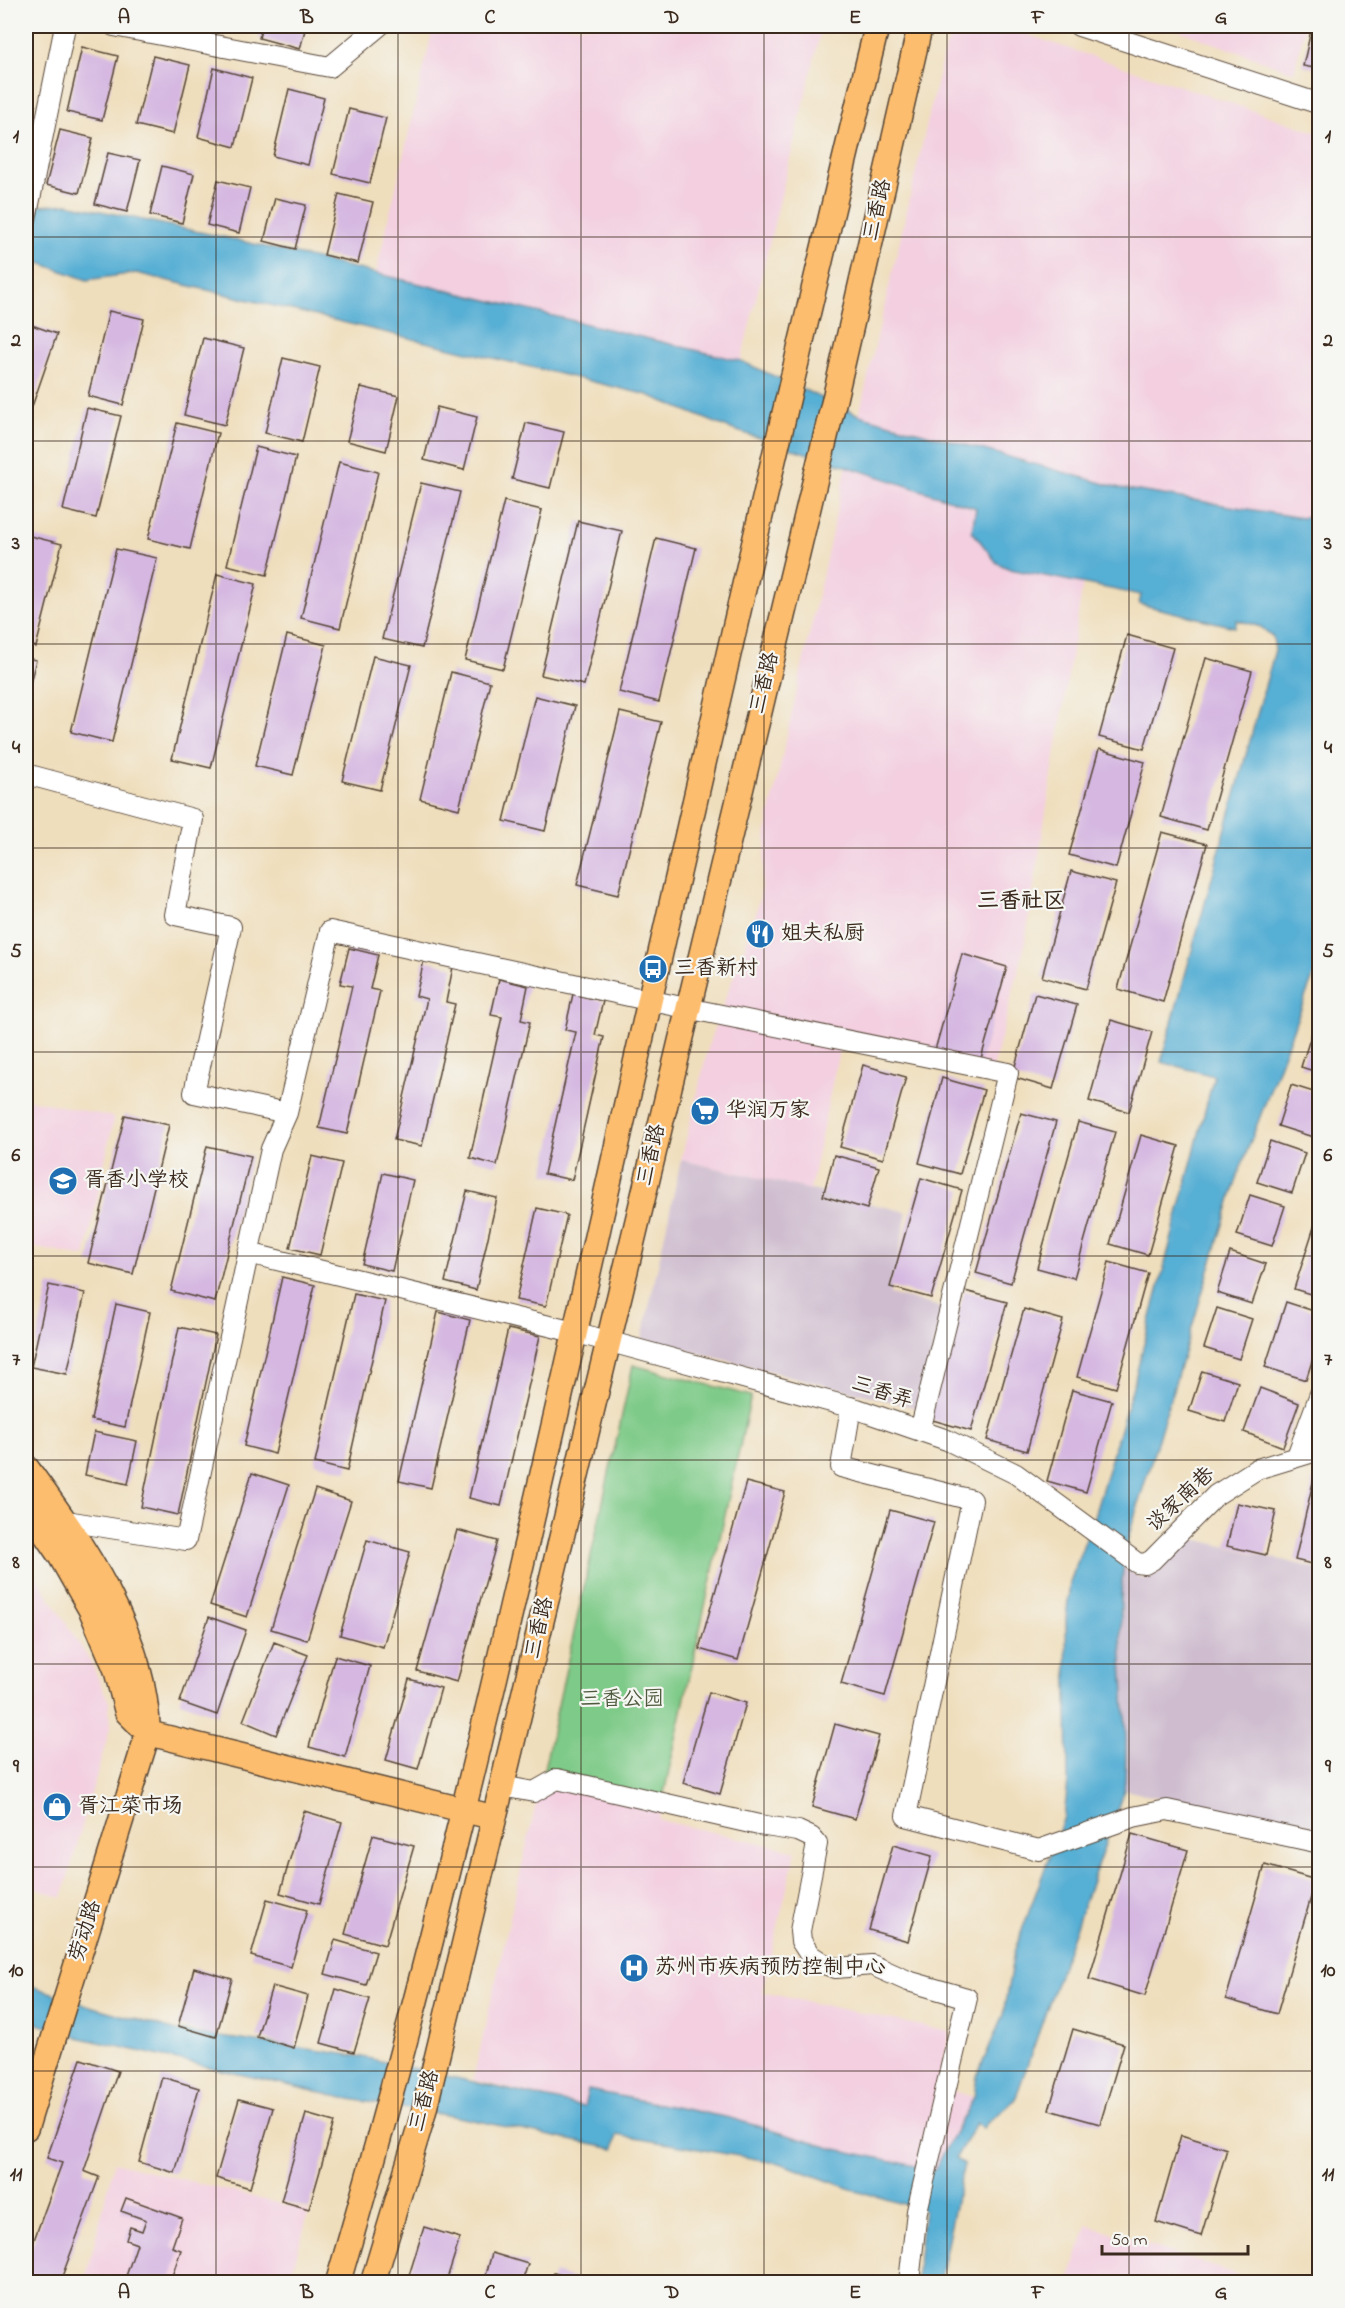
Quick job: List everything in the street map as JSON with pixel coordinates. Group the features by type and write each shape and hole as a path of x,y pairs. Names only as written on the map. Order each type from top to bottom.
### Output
{"main road":[{"name":"三香路","path":"338,2283 403,2056 465,1810 652,1001 791,377 877,26"},
{"name":"三香路","path":"373,2283 423,2115 687,1007 835,398 920,26"},
{"name":"劳动路","path":"26,1467 66,1521 109,1595 132,1647 144,1688 147,1733 26,2128"},
{"path":"26,1506 56,1550 91,1610 111,1654 127,1712 147,1733 495,1817"}],"street":[{"path":"26,219 64,26"},
{"path":"114,26 330,67 379,26"},
{"path":"1079,26 1320,104"},
{"path":"26,774 193,819 175,915 231,927 194,1093 287,1113"},
{"path":"66,1521 186,1540 271,1149 287,1113 330,931 652,1001 1008,1073 920,1431"},
{"name":"三香弄","path":"248,1253 574,1332 851,1407 947,1440 1016,1474 1141,1564"},
{"path":"1297,1456 1320,1394"},
{"path":"851,1407 840,1467 972,1500 906,1816 1040,1850 1133,1817 1167,1810 1320,1843"},
{"name":"谈家南巷","path":"1141,1564 1152,1560 1216,1495 1257,1469 1320,1450"},
{"path":"502,1786 534,1792 557,1779 759,1825 798,1831 811,1837 818,1844 800,1931 801,1941 810,1955 836,1968 872,1965 908,1981 968,1998 927,2167 918,2211 909,2283"}],"shaded area":[{"path":"422,26 822,26 741,361 376,273 431,37"},
{"path":"959,26 1002,26 1319,133 1320,512 1302,518 1120,488 859,415 943,55 951,35"},
{"path":"1166,26 1305,26 1294,72"},
{"path":"847,464 976,509 997,563 1010,569 1083,583 1024,948 992,1073 841,1041 810,1190 681,1160 710,1040 753,924 760,897 768,821"},
{"name":"胥香小学校","path":"26,1099 114,1117 85,1257 26,1246"},
{"path":"681,1160 907,1212 890,1294 945,1308 917,1408 642,1339"},
{"path":"1186,1537 1319,1569 1319,1834 1124,1790 1127,1758 1121,1648 1122,1566 1143,1579 1155,1574"},
{"name":"胥江菜市场","path":"26,1560 90,1661 109,1702 110,1728 62,1898 26,1885"},
{"name":"苏州市疾病预防控制中心","path":"541,1782 661,1807 659,1820 796,1851 762,1992 950,2032 937,2087 974,2097 934,2171 831,2148 730,2118 589,2090 585,2107 473,2080"},
{"path":"114,2162 309,2211 289,2282 85,2282"},
{"path":"1087,2225 1239,2275 1238,2282 1069,2282"}],"green space":[{"name":"三香公园","path":"633,1365 751,1396 661,1807 541,1782"}],"water":[{"path":"26,203 39,206 68,204 237,240 741,361 859,415 1120,488 1302,518 1319,512 1319,976 1314,974 1238,1175 1128,1538 1121,1601 1126,1759 1124,1790 1016,2097 983,2128 976,2123 955,2159 964,2164 939,2282 916,2282 924,2210 848,2188 780,2163 617,2135 614,2149 463,2118 344,2098 81,2038 26,2020 26,1984 93,2007 177,2031 358,2056 584,2107 588,2090 730,2118 831,2148 934,2170 974,2097 977,2076 1003,2015 1014,1952 1064,1817 1068,1782 1066,1619 1070,1582 1094,1516 1133,1386 1214,1076 1161,1062 1275,650 1273,637 1261,627 1237,620 1235,627 1139,604 1141,595 1010,569 997,563 972,531 976,508 728,428 648,395 136,273 87,280 26,258"}],"building":[{"path":"262,26 306,26 300,49 259,38"},
{"path":"1312,26 1320,26 1320,69 1303,66"},
{"path":"82,47 118,56 102,120 67,112"},
{"path":"153,56 190,65 173,134 136,125"},
{"path":"214,68 252,78 235,147 198,137"},
{"path":"289,89 324,98 308,165 273,156"},
{"path":"349,109 386,118 370,183 333,174"},
{"path":"60,130 93,138 79,193 46,185"},
{"path":"108,153 140,160 127,212 95,204"},
{"path":"162,166 194,174 182,223 150,215"},
{"path":"218,180 250,188 239,233 207,225"},
{"path":"339,194 373,202 358,263 324,255"},
{"path":"275,198 306,205 295,249 264,241"},
{"path":"109,311 144,319 123,405 88,396"},
{"path":"26,323 57,334 26,424"},
{"path":"203,338 244,348 225,425 184,415"},
{"path":"283,358 320,367 302,442 265,433"},
{"path":"361,387 399,396 386,451 347,441"},
{"path":"437,407 477,417 464,470 424,460"},
{"path":"87,408 121,416 96,518 63,510"},
{"path":"177,423 218,433 190,549 148,539"},
{"path":"526,423 564,432 550,488 512,479"},
{"path":"256,447 296,457 267,575 227,565"},
{"path":"339,462 378,472 340,628 301,618"},
{"path":"421,483 460,492 422,648 382,639"},
{"path":"504,501 542,510 503,669 465,660"},
{"path":"578,521 622,531 584,685 541,675"},
{"path":"26,535 62,544 36,647 26,644"},
{"path":"656,538 696,548 659,702 619,692"},
{"path":"116,549 157,558 112,742 71,732"},
{"path":"217,574 256,584 211,768 172,759"},
{"path":"287,635 326,645 293,775 255,766"},
{"path":"1127,635 1173,648 1144,749 1099,737"},
{"path":"373,656 411,665 380,790 342,781"},
{"path":"26,658 36,660 26,699"},
{"path":"1206,658 1252,671 1207,830 1161,817"},
{"path":"451,672 490,682 459,809 420,799"},
{"path":"535,696 575,706 545,831 504,821"},
{"path":"620,712 661,722 618,895 577,885"},
{"path":"1099,749 1145,762 1116,868 1069,855"},
{"path":"1162,832 1207,844 1163,1002 1118,989"},
{"path":"1071,871 1116,883 1086,989 1042,977"},
{"path":"349,948 378,955 370,989 380,991 347,1134 319,1128 352,986 340,984"},
{"path":"962,954 1007,967 980,1062 935,1050"},
{"path":"424,960 453,967 446,1002 455,1004 422,1146 394,1140 427,999 416,996"},
{"path":"499,979 528,986 521,1020 530,1022 497,1165 470,1158 502,1017 491,1015"},
{"path":"573,994 603,1001 595,1035 604,1037 572,1180 544,1174 576,1032 565,1030"},
{"path":"1035,994 1077,1005 1053,1089 1012,1077"},
{"path":"1111,1020 1152,1032 1129,1112 1089,1101"},
{"path":"1314,1026 1320,1028 1320,1073 1301,1067"},
{"path":"863,1065 906,1077 883,1159 840,1147"},
{"path":"942,1078 984,1090 960,1174 919,1163"},
{"path":"1291,1085 1320,1094 1320,1116 1313,1137 1278,1126"},
{"path":"1021,1113 1056,1122 1011,1283 976,1273"},
{"path":"125,1115 169,1125 133,1274 88,1263"},
{"path":"1078,1122 1115,1132 1074,1278 1037,1268"},
{"path":"1141,1135 1179,1146 1148,1255 1110,1244"},
{"path":"1270,1141 1305,1153 1292,1193 1257,1182"},
{"path":"207,1146 251,1156 215,1302 171,1291"},
{"path":"834,1155 879,1167 867,1209 823,1196"},
{"path":"312,1156 342,1163 320,1255 290,1248"},
{"path":"383,1173 413,1180 392,1271 362,1264"},
{"path":"921,1178 962,1190 931,1298 890,1287"},
{"path":"467,1191 497,1198 476,1290 445,1282"},
{"path":"1250,1195 1285,1206 1272,1246 1237,1235"},
{"path":"537,1208 567,1215 546,1306 516,1300"},
{"path":"1315,1224 1320,1226 1320,1297 1294,1289"},
{"path":"1230,1252 1266,1264 1252,1304 1217,1293"},
{"path":"1109,1262 1148,1273 1116,1388 1077,1377"},
{"path":"282,1277 315,1285 275,1454 244,1446"},
{"path":"49,1285 85,1293 67,1374 31,1367"},
{"path":"965,1291 1007,1302 971,1431 929,1419"},
{"path":"354,1294 385,1301 347,1471 315,1463"},
{"path":"1286,1302 1320,1313 1320,1336 1306,1380 1265,1367"},
{"path":"116,1304 150,1312 125,1427 91,1420"},
{"path":"1217,1308 1252,1319 1239,1359 1204,1348"},
{"path":"1024,1309 1063,1320 1027,1451 987,1440"},
{"path":"438,1312 470,1320 431,1488 399,1481"},
{"path":"179,1327 216,1335 178,1515 141,1507"},
{"path":"508,1329 540,1336 501,1506 469,1498"},
{"path":"1202,1371 1238,1382 1225,1422 1189,1411"},
{"path":"1260,1388 1299,1403 1283,1447 1244,1432"},
{"path":"1072,1390 1112,1401 1086,1492 1047,1481"},
{"path":"94,1432 137,1441 128,1484 85,1475"},
{"path":"252,1473 289,1485 247,1617 210,1605"},
{"path":"1314,1478 1320,1479 1320,1566 1295,1560"},
{"path":"746,1482 785,1492 738,1660 699,1649"},
{"path":"315,1489 351,1501 307,1640 271,1629"},
{"path":"1237,1503 1276,1511 1266,1555 1227,1546"},
{"path":"890,1510 934,1522 885,1696 841,1684"},
{"path":"457,1530 497,1541 457,1682 417,1671"},
{"path":"367,1540 410,1552 383,1647 340,1635"},
{"path":"209,1617 246,1630 217,1715 180,1702"},
{"path":"274,1642 308,1655 276,1735 243,1721"},
{"path":"335,1656 370,1666 345,1757 309,1747"},
{"path":"409,1679 441,1688 418,1769 386,1760"},
{"path":"709,1692 746,1703 720,1794 683,1783"},
{"path":"835,1724 879,1736 855,1819 812,1807"},
{"path":"304,1811 342,1822 319,1904 280,1893"},
{"path":"1132,1834 1188,1850 1145,1996 1089,1979"},
{"path":"373,1835 414,1846 385,1945 345,1934"},
{"path":"893,1845 932,1856 908,1941 869,1930"},
{"path":"1265,1865 1316,1880 1277,2014 1226,1999"},
{"path":"267,1899 307,1910 291,1967 251,1956"},
{"path":"335,1940 376,1952 366,1985 325,1974"},
{"path":"194,1968 232,1979 216,2037 178,2026"},
{"path":"272,1986 308,1996 294,2048 257,2037"},
{"path":"336,1989 370,1999 354,2052 321,2043"},
{"path":"1073,2029 1124,2044 1100,2124 1049,2110"},
{"path":"81,2059 118,2071 84,2171 99,2177 60,2282 26,2282 26,2262 62,2163 47,2158"},
{"path":"162,2077 199,2088 175,2173 139,2162"},
{"path":"239,2099 273,2108 250,2188 216,2178"},
{"path":"306,2114 334,2122 309,2209 281,2201"},
{"path":"1181,2135 1227,2149 1201,2236 1156,2222"},
{"path":"126,2198 182,2218 172,2247 181,2250 170,2282 124,2282 137,2244 126,2240 130,2227 142,2231 146,2220 121,2211"},
{"path":"424,2227 460,2238 446,2282 407,2282"},
{"path":"492,2253 528,2264 522,2282 484,2282"},
{"path":"554,2273 585,2282 551,2282"}],"place":[{"name":"姐夫私厨","path":"760,934"},
{"name":"三香新村","path":"653,969"},
{"name":"华润万家","path":"705,1111"},
{"name":"胥香小学校","path":"63,1181"},
{"name":"胥江菜市场","path":"57,1807"},
{"name":"苏州市疾病预防控制中心","path":"634,1968"}],"district":[{"name":"三香社区","path":"1021,902"}]}
